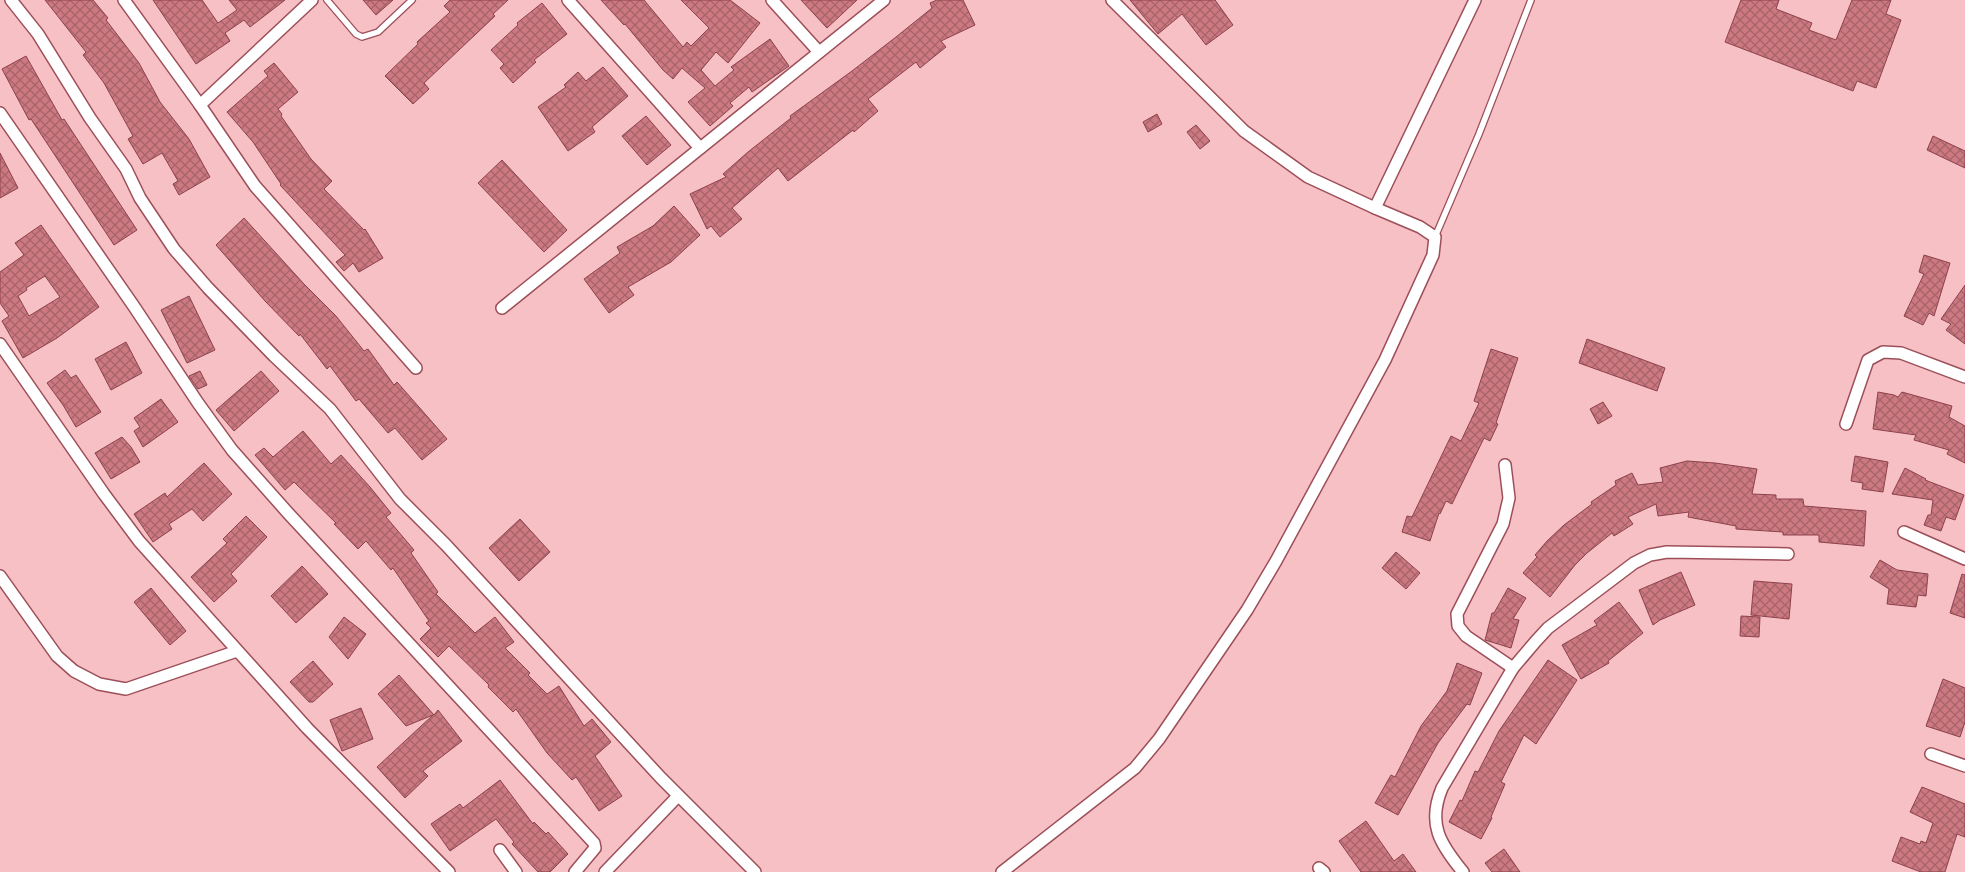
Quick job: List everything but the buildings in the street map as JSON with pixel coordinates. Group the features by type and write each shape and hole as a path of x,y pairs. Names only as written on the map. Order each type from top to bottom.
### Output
{"street":[{"path":"11,0 38,34 90,118 126,169 140,198 174,249 208,288 330,410 409,508 442,541 678,796 755,872"},
{"path":"124,0 200,105 255,186 416,368"},
{"path":"200,105 311,0"},
{"path":"568,0 700,148"},
{"path":"772,0 819,52"},
{"path":"502,308 884,0"},
{"path":"1002,872 1134,768 1159,739 1190,694 1247,610 1276,561 1375,378 1433,255 1436,237 1308,177 1244,131 1112,0"},
{"path":"1375,208 1475,0"},
{"path":"0,113 232,450 594,843 595,848 593,852 575,872"},
{"path":"0,344 138,541 307,728 449,872"},
{"path":"1846,424 1868,360 1883,352 1901,353 1965,377"},
{"path":"1505,466 1509,498 1504,524 1457,614 1458,626 1466,636 1513,668"},
{"path":"1904,532 1965,559"},
{"path":"1463,872 1445,850 1437,831 1434,815 1437,800 1442,788 1513,668 1548,628 1634,563 1650,555 1667,552 1788,554"},
{"path":"0,576 57,656 74,671 99,684 126,689 237,651"},
{"path":"1931,754 1965,766"},
{"path":"605,872 678,796"},
{"path":"500,850 516,872"}],"lane":[{"path":"327,0 356,34 362,38 378,32 412,0"},
{"path":"1436,237 1479,134 1531,0"}]}
